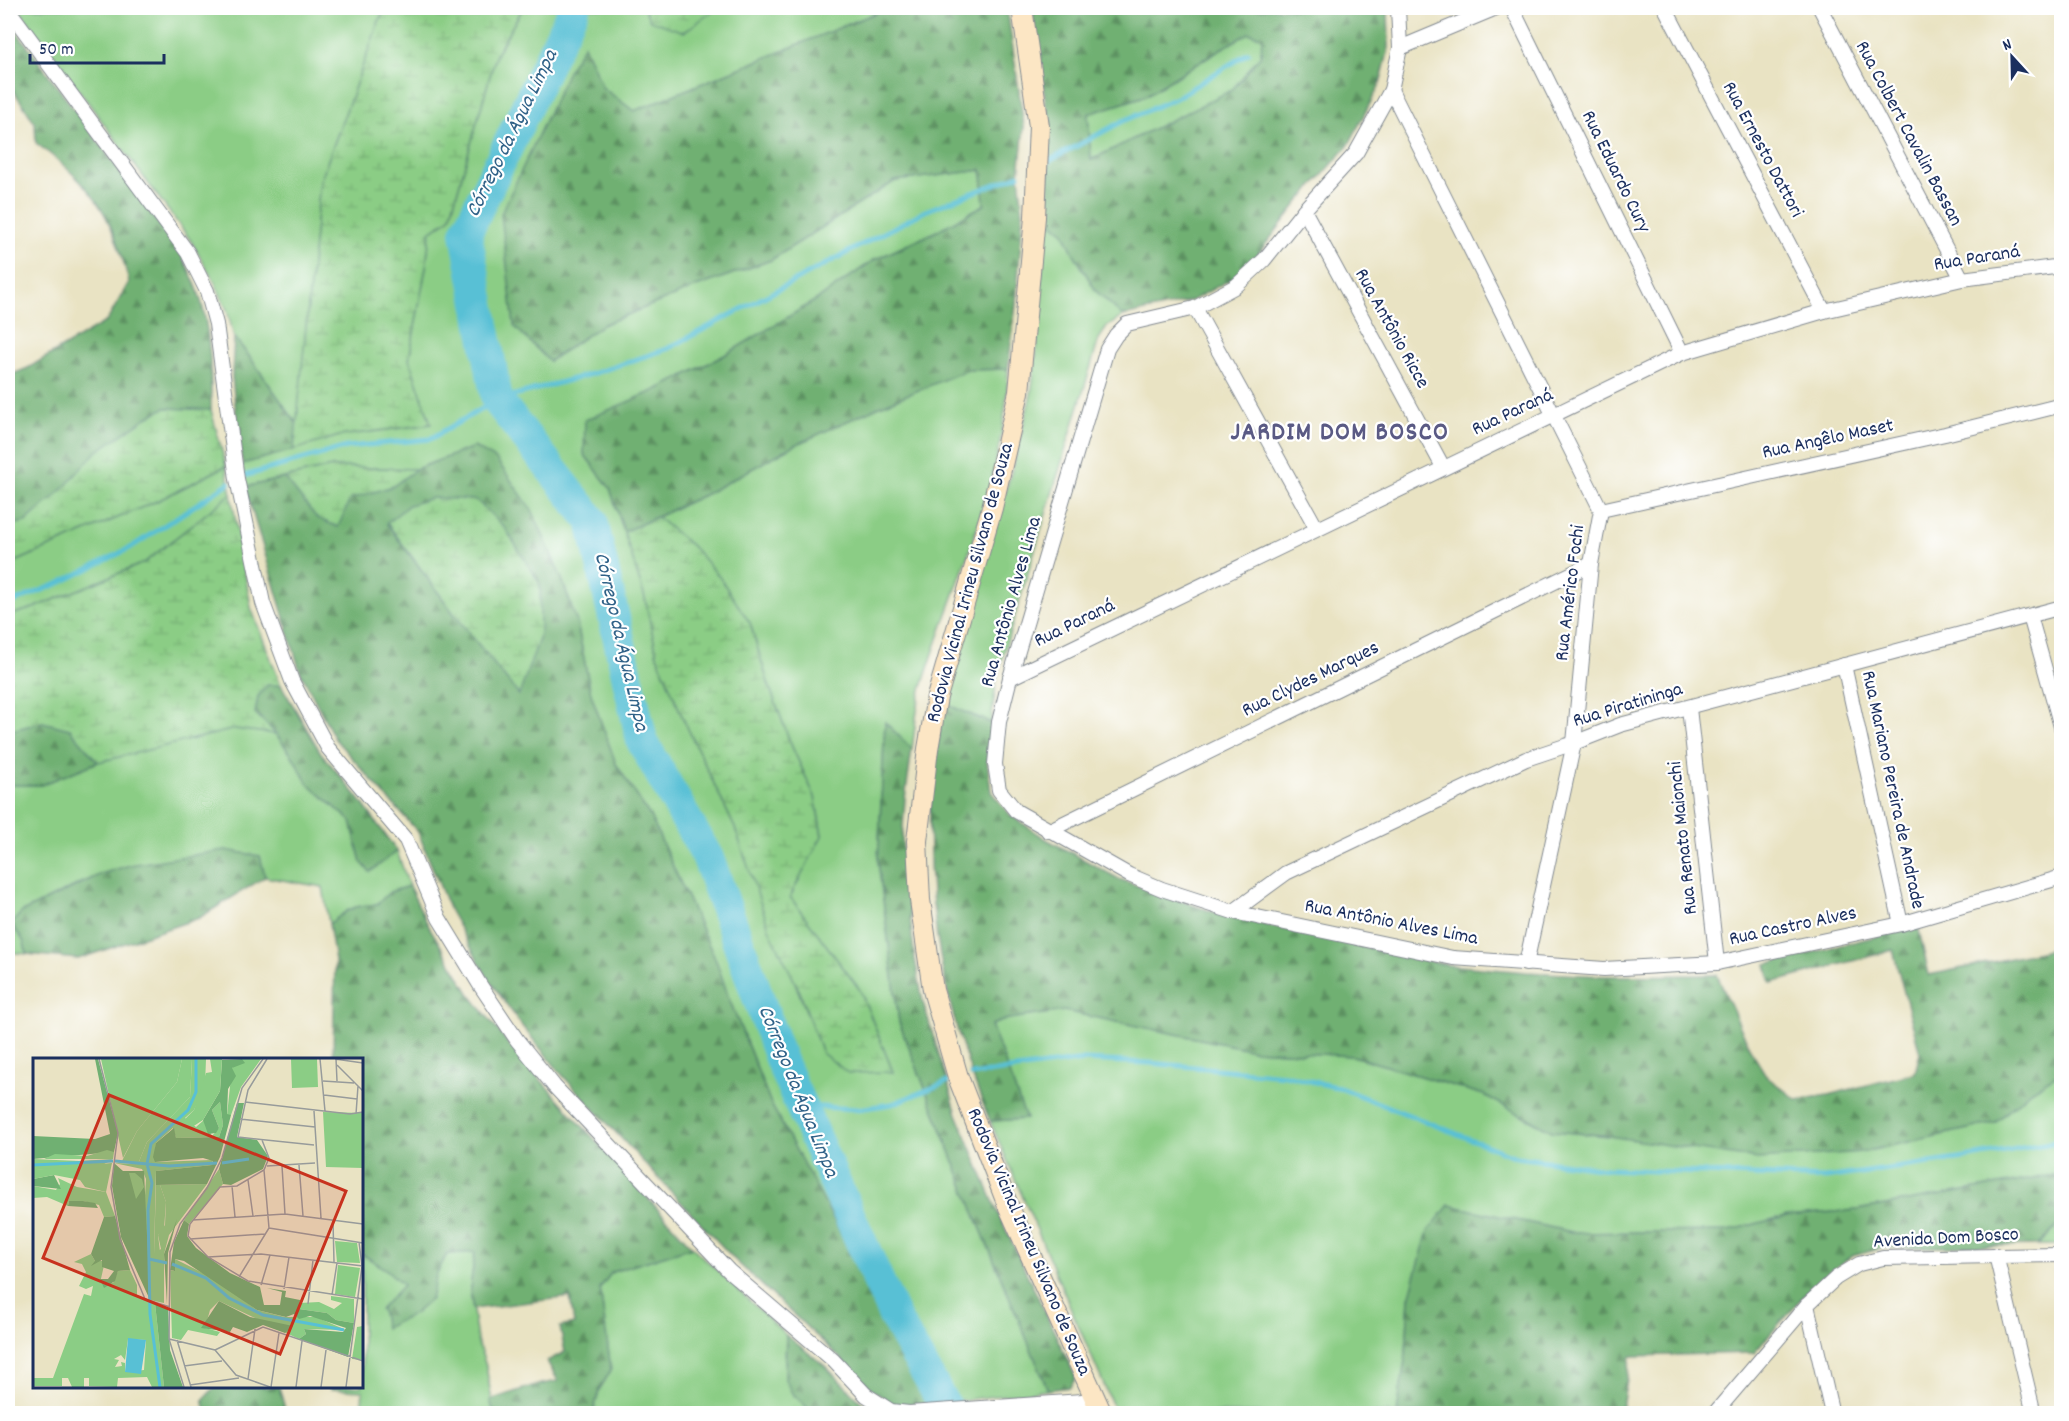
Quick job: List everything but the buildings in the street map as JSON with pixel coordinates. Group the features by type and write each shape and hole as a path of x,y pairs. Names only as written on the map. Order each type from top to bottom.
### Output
{"main road":[{"name":"Rodovia Vicinal Irineu Silvano de Souza","path":"1022,8 1039,126 1035,217 1019,392 1007,452 992,508 937,697 917,841 920,900 933,990 958,1077 1007,1203 1100,1407"}],"street":[{"name":"Rua Antônio Alves Lima","path":"1398,8 1400,48 1391,90 1356,153 1304,210 1264,260 1236,286 1195,308 1127,324 1107,349 1010,678 999,722 994,764 999,790 1016,811 1129,875 1162,889 1233,912 1453,958 1526,964"},
{"path":"1400,48 1496,8"},
{"name":"Rua Eduardo Cury","path":"1512,8 1682,353"},
{"name":"Rua Ernesto Dattori","path":"1665,8 1824,311"},
{"name":"Rua Colbert Cavalin Bassan","path":"1820,8 1962,279"},
{"path":"8,9 188,253 207,291 216,324 237,479 262,603 292,681 328,748 406,840 439,918 517,1040 554,1086 729,1271 833,1360 866,1395 891,1411 909,1413 1100,1407"},
{"name":"Rua Américo Fochi","path":"1391,90 1601,510 1591,564 1574,743 1526,964"},
{"name":"Rua Antônio Ricce","path":"1304,210 1443,467"},
{"name":"Rua Paraná","path":"1010,678 1682,353 1824,311 1962,279 2061,266"},
{"path":"1195,308 1317,529"},
{"name":"Rua Angêlo Maset","path":"1601,510 1945,434 2061,405"},
{"name":"Rua Clydes Marques","path":"1048,831 1591,564"},
{"name":"Rua Piratininga","path":"1233,912 1286,873 1526,759 1620,725 2061,607"},
{"path":"2030,616 2061,730"},
{"name":"Rua Mariano Pereira de Andrade","path":"1844,665 1901,924"},
{"name":"Rua Renato Maionchi","path":"1689,708 1717,963"},
{"name":"Rua Castro Alves","path":"1526,964 1604,969 1717,963 1901,924 2061,877"},
{"path":"1996,1255 2034,1413"},
{"name":"Avenida Dom Bosco","path":"1714,1413 1806,1305 1836,1278 1859,1264 1883,1257 2061,1255"},
{"path":"1806,1305 1832,1413"}],"green space":[{"path":"18,8 384,8 320,182 297,424 234,337 227,310 215,283 191,241"},
{"path":"384,8 523,8 496,54 450,218 430,232 409,359 431,424 339,436 294,450 320,182"},
{"path":"523,8 644,8 650,20 713,11 717,8 888,8 634,111 603,88 584,46 550,361 602,325 771,260 895,181 982,170 984,205 933,233 874,260 775,326 656,390 584,454 610,488 645,598 657,655 682,716 735,828 822,1052 893,1072 860,990 790,897 822,835 815,797 792,747 768,683 750,623 692,546 657,517 706,494 793,446 879,406 967,370 1008,369 1005,411 988,492 921,690 912,749 885,723 878,861 899,1022 978,1222 1048,1390 929,1404 771,1104 717,963 650,816 616,764 591,694 577,623 562,579 474,447 416,469 332,467 245,487 242,464 339,436 431,424 409,359 430,232 450,218 496,54"},
{"path":"644,8 717,8 684,32 650,20"},
{"path":"888,8 1007,8 1024,126 1019,175 1023,213 1008,369 967,370 880,406 793,446 706,494 624,532 610,488 584,454 585,420 656,390 723,356 821,297 874,260 933,233 984,205 982,170 895,181 771,260 602,325 549,361 514,326 501,214 571,65 584,45 603,88 634,111"},
{"path":"1032,8 1388,8 1389,48 1380,84 1348,146 1297,204 1258,254 1233,278 1191,301 1123,316 1096,291 1063,231 1048,219 1049,126","holes":["1249,33 1262,37 1261,55 1232,90 1091,160 1088,114 1145,96"]},
{"path":"8,20 183,257 198,291 206,320 211,410 165,408 25,522 8,526 8,376 28,368 107,321 129,282 118,244 101,208 72,172 36,143 35,123 8,82"},
{"path":"1249,33 1262,37 1261,55 1232,90 1091,160 1088,114 1145,96"},
{"path":"1048,219 1063,231 1096,291 1123,316 1107,327 1099,339 997,675 991,723 943,703 1016,456 1031,394"},
{"path":"234,337 297,424 294,450 242,464 232,377"},
{"path":"165,408 211,410 226,466 159,500 8,565 8,526 25,522 61,491 95,453 149,416"},
{"path":"474,447 496,459 532,510 562,579 577,623 591,694 616,764 650,816 717,963 771,1104 929,1404 910,1408 895,1405 872,1390 736,1261 564,1077 522,1026 488,978 450,911 418,832 335,739 300,671 245,487 285,478 317,518 345,507 350,499 393,486 416,469","holes":["409,505 519,695 387,524"]},
{"path":"226,466 231,494 144,563 34,608 8,616 8,565 159,500"},
{"path":"332,467 416,469 393,486 350,499 338,527 317,518 285,478"},
{"path":"231,494 251,608 281,685 267,685 258,696 255,713 276,734 235,729 98,762 70,729 43,722 8,731 8,616 34,608 144,563"},
{"path":"432,498 476,500 505,528 540,584 540,636 519,695 455,615 387,523 409,505"},
{"path":"657,517 692,546 718,575 750,623 768,683 792,747 815,797 822,836 790,897 860,990 893,1072 848,1073 822,1053 800,992 770,931 735,828 682,716 657,655 645,598 624,532"},
{"path":"267,685 281,685 321,753 357,796 397,851 370,872 361,862 351,821 308,784 293,757 276,734 255,713 258,696"},
{"path":"943,703 991,723 987,761 991,792 1011,816 1046,839 1119,879 1225,916 1448,965 1602,976 1717,975 1751,1051 1767,1077 1797,1100 1828,1095 1915,1073 1920,1053 1893,950 1771,983 1766,964 1918,926 1929,975 2055,949 2062,975 2061,1078 2054,1076 2030,1091 1995,1123 1863,1152 1758,1159 1602,1135 1552,1131 1484,1095 1353,1056 1254,1050 1064,1011 1008,1019 991,1025 1026,1119 990,1121 962,1045 951,1006 936,929 930,849 930,808"},
{"path":"43,722 70,729 98,762 41,785 8,785 8,731"},
{"path":"885,722 912,749 902,840 914,954 923,1002 957,1114 998,1213 1076,1378 1070,1387 1048,1390 978,1222 899,1022 878,861"},
{"path":"235,729 276,734 293,757 308,784 351,821 361,862 370,872 397,851 409,886 390,892 377,904 356,907 347,911 329,924 323,887 265,877 260,856 130,865 81,883 22,912 11,924 23,940 27,954 8,952 8,785 41,785 98,762"},
{"path":"225,850 260,856 265,877 199,918 78,959 27,954 23,940 11,924 22,912 101,874 130,865"},
{"path":"409,886 428,925 469,993 510,1046 692,1247 612,1272 600,1288 611,1370 599,1390 593,1413 494,1413 490,1400 532,1386 558,1381 547,1361 565,1352 560,1327 574,1324 570,1297 473,1309 470,1289 475,1252 447,1254 436,1275 431,1299 414,1314 385,1328 381,1309 403,1285 387,1270 363,1255 363,1058 333,1058 335,960 329,924 356,907 377,904 390,892"},
{"path":"1064,1011 1254,1050 1353,1056 1484,1095 1552,1131 1812,1154 1863,1152 1995,1123 2030,1091 2054,1076 2061,1078 2061,1174 1857,1210 1786,1216 1728,1231 1576,1233 1449,1205 1409,1298 1406,1354 1397,1413 1116,1413 990,1121 1026,1119 991,1025 1008,1019"},
{"path":"2061,1174 2061,1223 2038,1245 1883,1248 1852,1256 1830,1271 1804,1295 1754,1353 1631,1356 1622,1407 1554,1411 1553,1414 1397,1413 1406,1354 1409,1298 1428,1231 1449,1205 1576,1233 1728,1231 1786,1216 1857,1210"},
{"path":"2061,1223 2061,1245 2038,1245"},
{"path":"692,1247 786,1335 785,1361 792,1393 813,1413 593,1414 599,1390 611,1370 600,1288 612,1272"},
{"path":"475,1252 470,1289 477,1340 486,1366 494,1413 361,1413 363,1391 330,1388 363,1388 363,1255 387,1270 404,1285 381,1309 431,1299 436,1275 447,1254"},
{"path":"786,1335 825,1366 875,1413 813,1413 792,1393 785,1379"},
{"path":"214,1388 279,1388 285,1409 276,1413 207,1413 203,1400"},
{"path":"1074,1408 1082,1413 979,1414"}],"waterway":[{"name":"Córrego da Água Limpa","path":"574,8 466,233 497,400 592,521 642,741 708,858 781,1061 894,1316 949,1414"},
{"path":"1049,161 1123,121 1176,98 1248,53"},
{"path":"244,476 347,447 430,439 497,400 595,373 667,349 925,211 1019,175"},
{"path":"8,604 60,583 130,548 229,483"},
{"path":"971,1075 1084,1060 1149,1063 1285,1075 1340,1088 1516,1157 1607,1169 1825,1178 1965,1158 2062,1141"},
{"path":"801,1106 858,1109 892,1104 947,1082"}],"district":[{"name":"JARDIM DOM BOSCO","path":"1340,433"}]}
